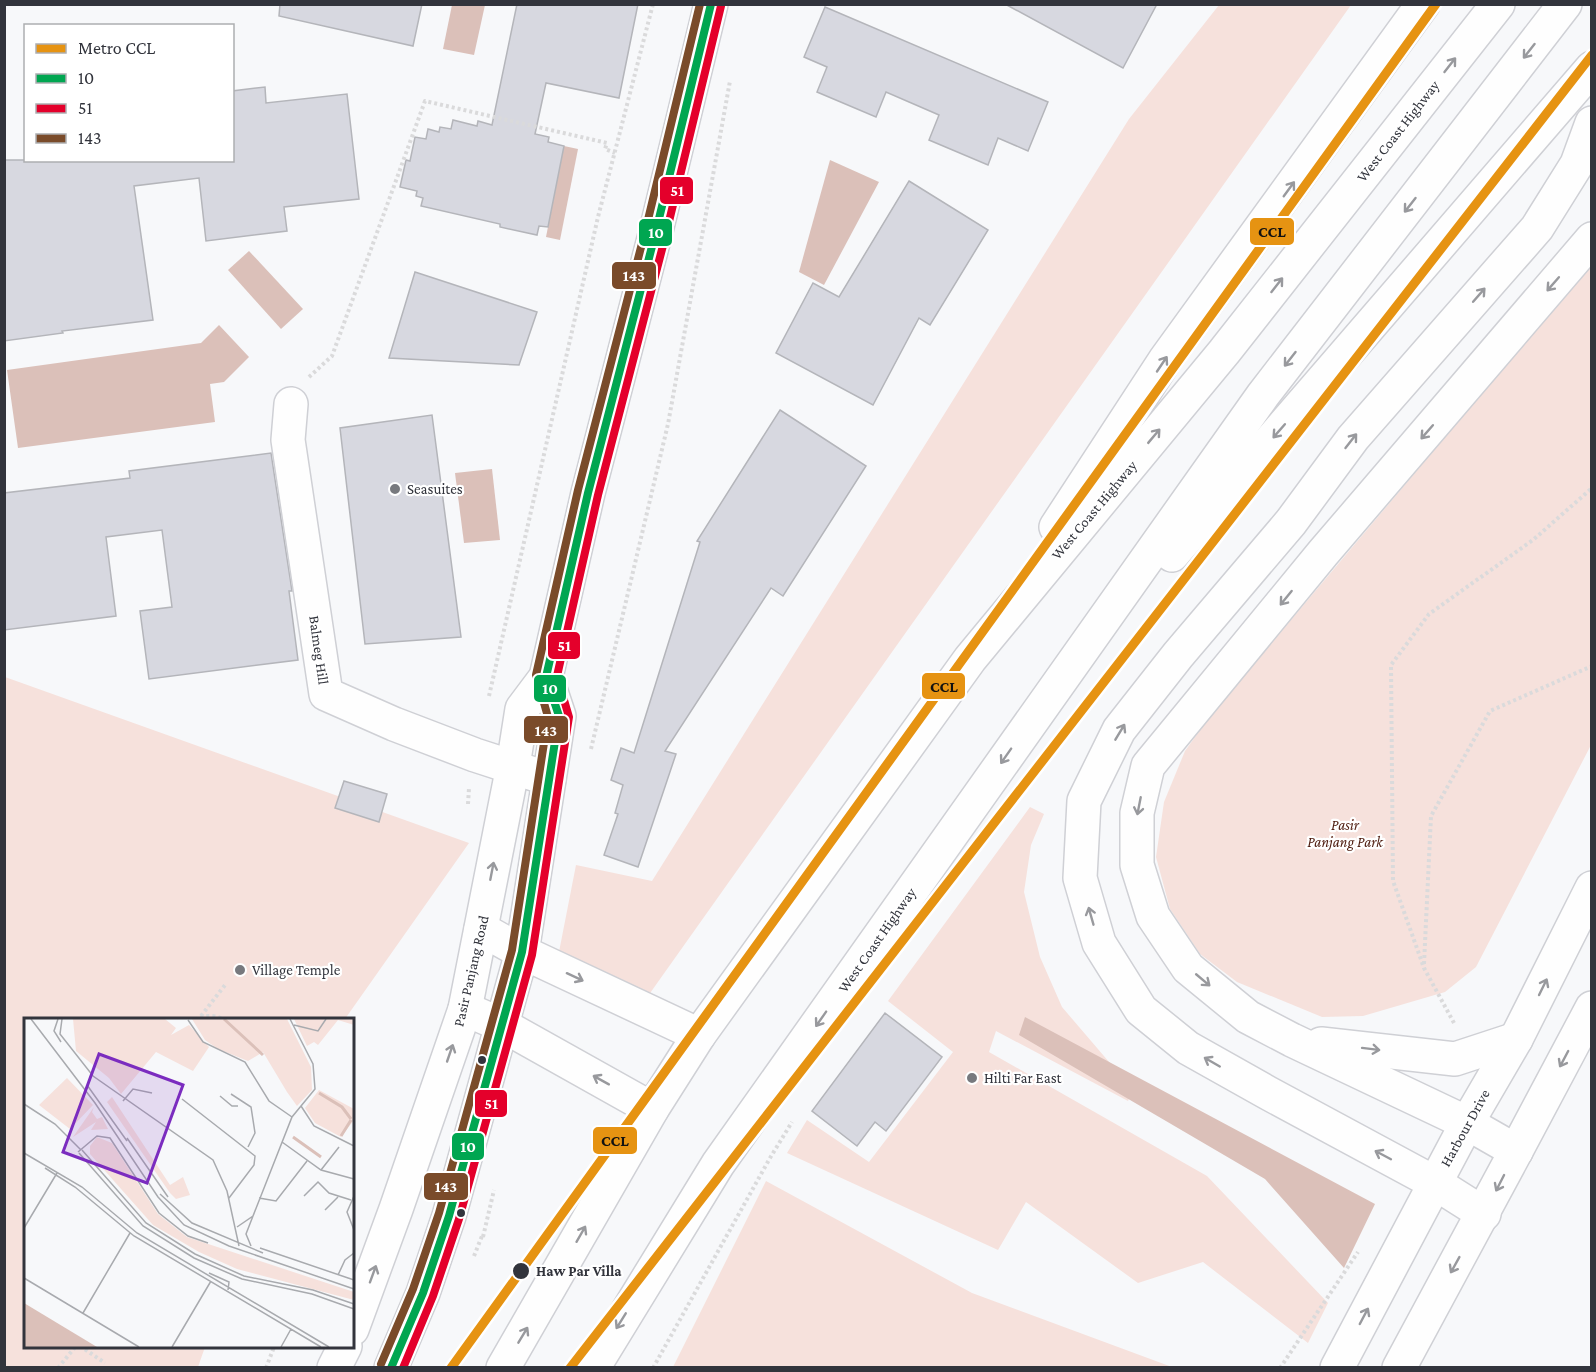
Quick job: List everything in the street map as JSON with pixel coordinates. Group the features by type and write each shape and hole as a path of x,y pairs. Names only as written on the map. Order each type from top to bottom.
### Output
{"main road":[{"name":"Pasir Panjang Road","path":"354,1324 465,1009 522,709 546,677 588,493 656,231 711,4"},
{"path":"970,659 1165,360 1423,4"},
{"name":"West Coast Highway","path":"503,1368 652,1109 699,1035 970,659 1217,361 1498,4"},
{"name":"West Coast Highway","path":"593,1368 718,1164 1263,395 1565,4"},
{"path":"1040,709 1592,68"},
{"path":"1484,1214 1435,1183 1188,1048 1141,1010 1099,943 1080,878 1084,801 1119,730 1178,655 1291,522 1353,438 1537,228 1577,164 1592,123"},
{"path":"1516,1152 1467,1123 1248,1017 1188,968 1154,916 1137,866 1137,813 1148,766 1323,553 1592,239"},
{"name":"Balmeg Hill","path":"291,404 288,440 324,691 328,696 394,724 475,755 549,779"},
{"path":"391,1368 423,1293 449,1216 522,952 559,716 546,677"},
{"name":"Harbour Drive","path":"1337,1368 1467,1123 1516,1039 1592,888"},
{"path":"481,929 522,952 699,1035"},
{"path":"1398,1368 1484,1214 1592,1008"},
{"path":"465,1009 502,1025 652,1109"},
{"path":"1292,1040 1455,1059 1516,1039"},
{"path":"334,1368 344,1348"}],"path":[{"path":"489,698 598,217 653,4"},
{"path":"591,749 668,424 730,78"},
{"path":"291,404 292,393 332,356 425,101 607,143 605,149 615,153"},
{"path":"1458,1030 1424,968 1392,881 1391,665 1429,614 1533,540 1592,488"},
{"path":"1424,968 1431,816 1490,711 1592,666"},
{"path":"198,1018 225,986"},
{"path":"201,1016 218,1018"},
{"path":"1280,1368 1363,1244"},
{"path":"58,1368 77,1348"},
{"path":"80,1348 105,1363"},
{"path":"266,1368 274,1348"}],"green space":[{"path":"1219,5 1351,5 648,996 558,957 576,865 652,881 1129,119"},
{"name":"Pasir Panjang Park","path":"1591,264 1591,745 1476,967 1445,992 1363,1016 1322,1017 1237,982 1200,954 1170,909 1156,857 1164,802 1185,751 1210,716"},
{"path":"5,677 469,843 346,1018 24,1018 24,1348 205,1348 198,1367 5,1368"},
{"path":"1030,807 1044,814 1031,845 1024,892 1040,957 1062,1007 1133,1090 1128,1101 996,1031 989,1052 1207,1176 1328,1303 1308,1343 1203,1262 1138,1283 1026,1202 998,1250 787,1153 807,1120 869,1162 953,1052 888,1001"},
{"path":"766,1181 972,1293 1172,1367 673,1367"}],"shaded area":[{"path":"452,5 485,5 474,55 443,49"},
{"path":"564,146 578,149 560,240 546,237"},
{"path":"830,160 879,182 824,285 799,272"},
{"path":"249,251 303,309 281,329 228,270"},
{"path":"219,325 249,357 224,382 210,384 215,422 18,448 7,370 201,343"},
{"path":"492,469 500,540 464,543 455,473"},
{"path":"1025,1017 1375,1204 1344,1268 1265,1179 1019,1035"}],"building":[{"path":"280,4 422,4 413,46 279,16"},
{"path":"517,4 638,4 619,98 546,83 535,134 549,137 548,142 564,146 548,227 539,226 537,235 421,206 423,198 416,196 417,191 400,187 406,160 410,161 415,137 426,139 428,129 439,132 440,127 451,129 453,120 477,126 478,121 492,125"},
{"path":"1005,4 1157,4 1123,68"},
{"path":"825,7 1048,102 1028,151 998,138 988,165 929,140 939,115 886,92 876,117 817,92 827,67 804,57"},
{"path":"265,87 266,103 347,94 359,199 284,207 287,231 206,241 199,178 134,186 153,320 62,331 63,333 4,341 4,160 24,160 24,162 234,162 234,91"},
{"path":"909,181 988,230 930,325 919,318 873,405 776,353 813,283 839,297"},
{"path":"415,272 537,312 519,365 389,358"},
{"path":"780,410 866,466 783,596 771,588 665,751 676,754 638,867 604,855 618,814 615,813 623,785 611,780 621,748 634,753 700,542 697,541"},
{"name":"Seasuites","path":"432,415 461,637 365,644 340,428"},
{"path":"271,453 292,591 289,591 298,660 149,679 140,611 172,607 162,530 106,537 116,616 4,630 4,493 130,478 129,471"},
{"path":"344,781 387,794 379,822 335,808"},
{"path":"885,1013 942,1057 886,1131 875,1122 857,1146 812,1111"}],"metro line":[{"name":"CCL","path":"451,1368 1436,4"},
{"name":"CCL","path":"570,1368 1592,55"}],"transit line":[{"name":"143","path":"381,1364 413,1289 439,1213 512,950 548,717 536,675 578,490 646,228 700,4"},
{"name":"10","path":"391,1368 423,1293 449,1216 522,952 559,716 546,677 588,493 656,231 711,4"},
{"name":"51","path":"403,1368 433,1296 459,1219 532,955 569,717 557,676 598,495 666,234 721,6"}],"place":[{"name":"Seasuites","path":"395,489"},
{"name":"Village Temple","path":"240,970"},
{"name":"Hilti Far East","path":"972,1078"},
{"name":"Haw Par Villa","path":"521,1271"}]}
